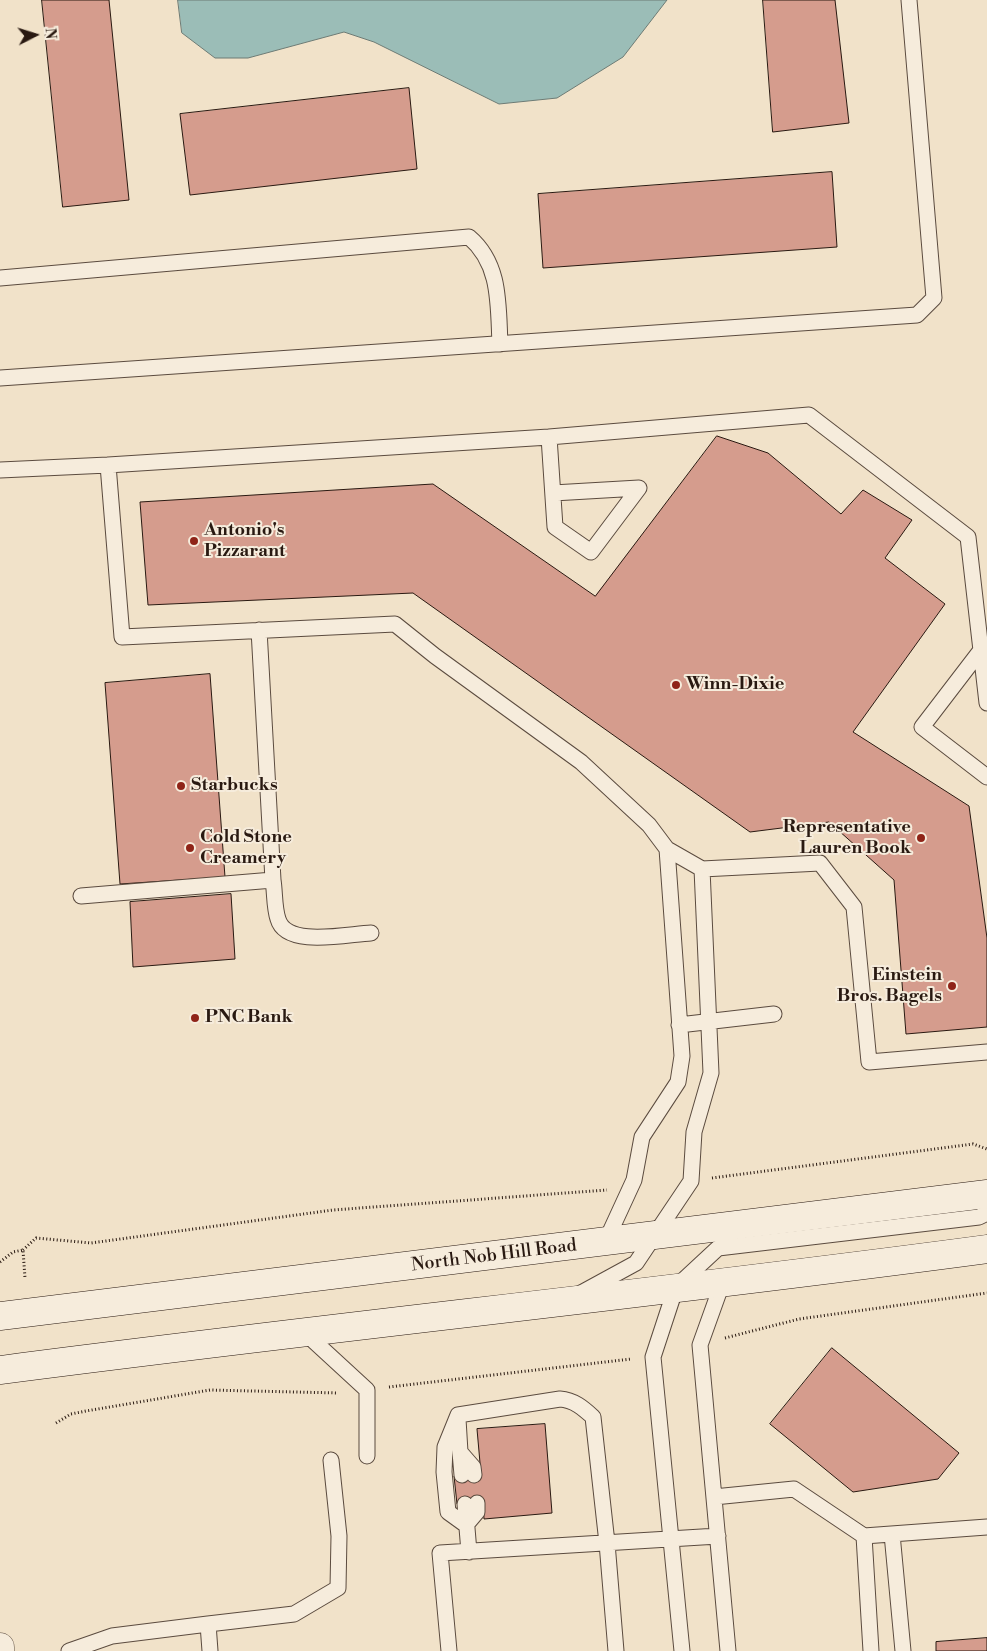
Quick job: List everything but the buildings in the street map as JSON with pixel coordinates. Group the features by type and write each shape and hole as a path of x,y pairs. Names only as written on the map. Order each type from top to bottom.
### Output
{"main road":[{"name":"North Nob Hill Road","path":"0,1316 655,1237 987,1194"},
{"path":"0,1370 987,1249"},
{"path":"0,1646 0,1651"}],"lane":[{"path":"0,378 918,315 934,298 909,0"},
{"path":"0,278 469,237 480,246 489,260 497,284 500,344"},
{"path":"0,470 108,466 549,436 809,415 968,536 987,703"},
{"path":"549,436 555,527 591,552 638,488 553,493"},
{"path":"108,466 122,637 396,624 436,656 581,762 650,825 667,849 702,869 760,868 820,863 854,907 870,1062 987,1052"},
{"path":"259,630 278,920 288,933 302,937 370,933"},
{"path":"981,650 922,727 987,777"},
{"path":"605,1243 631,1188 642,1137 678,1082 682,1056 667,849"},
{"path":"564,1301 631,1266 655,1237 691,1181 694,1132 711,1073 702,869"},
{"path":"81,896 274,880"},
{"path":"679,1025 774,1014"},
{"path":"682,1651 653,1357 676,1287 718,1248 979,1217 987,1213"},
{"path":"723,1282 700,1345 728,1651"},
{"path":"304,1332 367,1390 367,1456"},
{"path":"458,1415 560,1399 574,1402 592,1417 607,1543 616,1651"},
{"path":"458,1415 460,1452 474,1467 468,1475"},
{"path":"458,1415 445,1447 444,1472 448,1512 466,1525"},
{"path":"69,1651 112,1636 294,1614 338,1588 339,1536 331,1460"},
{"path":"714,1496 794,1489 864,1536 987,1527"},
{"path":"469,1552 466,1525 470,1503"},
{"path":"892,1534 903,1651"},
{"path":"449,1651 440,1553 718,1536"},
{"path":"864,1536 871,1651"},
{"path":"208,1624 210,1651"}],"path":[{"path":"691,1181 973,1144 987,1149"},
{"path":"0,1262 13,1252 22,1250 36,1238 91,1243 334,1210 631,1188"},
{"path":"22,1250 25,1278"},
{"path":"700,1345 799,1319 987,1292"},
{"path":"56,1423 71,1414 210,1390 329,1394 653,1357"}],"water":[{"path":"178,0 667,0 623,57 557,98 499,104 374,42 344,32 248,58 215,58 182,33"}],"place":[{"name":"Antonio's Pizzarant","path":"194,541"},
{"name":"Winn-Dixie","path":"676,685"},
{"name":"Starbucks","path":"181,786"},
{"name":"Representative Lauren Book","path":"921,838"},
{"name":"Cold Stone Creamery","path":"190,848"},
{"name":"Einstein Bros. Bagels","path":"952,986"},
{"name":"PNC Bank","path":"195,1018"}]}
